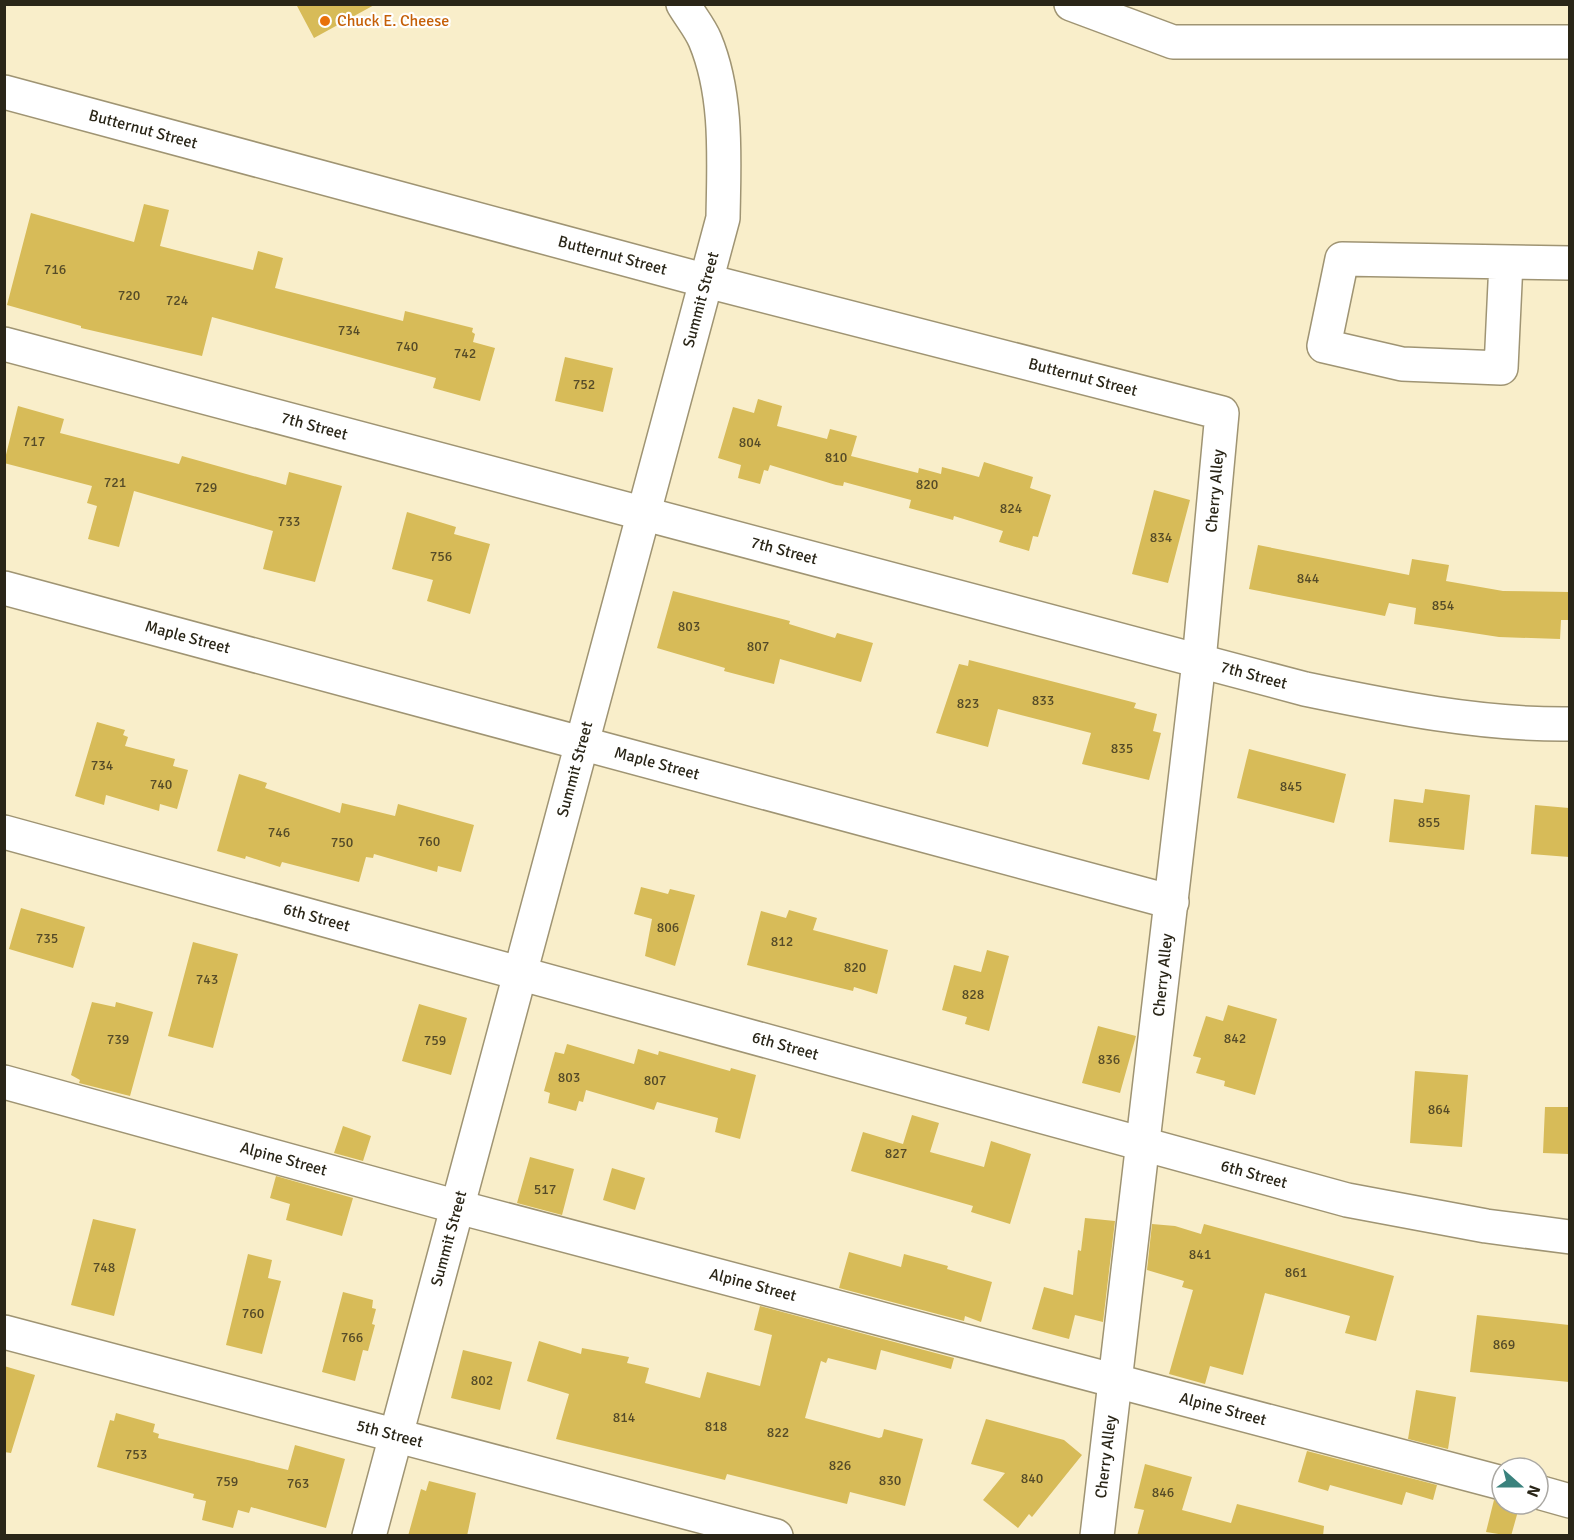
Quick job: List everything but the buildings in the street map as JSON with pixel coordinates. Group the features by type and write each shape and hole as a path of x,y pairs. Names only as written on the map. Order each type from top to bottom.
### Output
{"street":[{"name":"Summit Street","path":"369,1536 723,218 724,149 719,90 705,39 683,4"},
{"path":"1071,4 1173,42 1569,42"},
{"name":"Butternut Street","path":"4,92 707,281 1222,413"},
{"path":"1506,262 1502,368 1402,364 1324,346 1342,259 1569,263"},
{"name":"7th Street","path":"4,344 1305,689 1396,708 1490,720 1569,724"},
{"name":"Cherry Alley","path":"1097,1536 1199,661 1222,413"},
{"name":"Maple Street","path":"4,588 1172,902"},
{"name":"6th Street","path":"4,832 1347,1200 1486,1226 1569,1236"},
{"name":"Alpine Street","path":"4,1082 458,1207 1490,1480"},
{"name":"5th Street","path":"4,1332 776,1536"},
{"path":"1550,1495 1569,1501"}],"place":[{"name":"Chuck E. Cheese","path":"325,21"}]}
